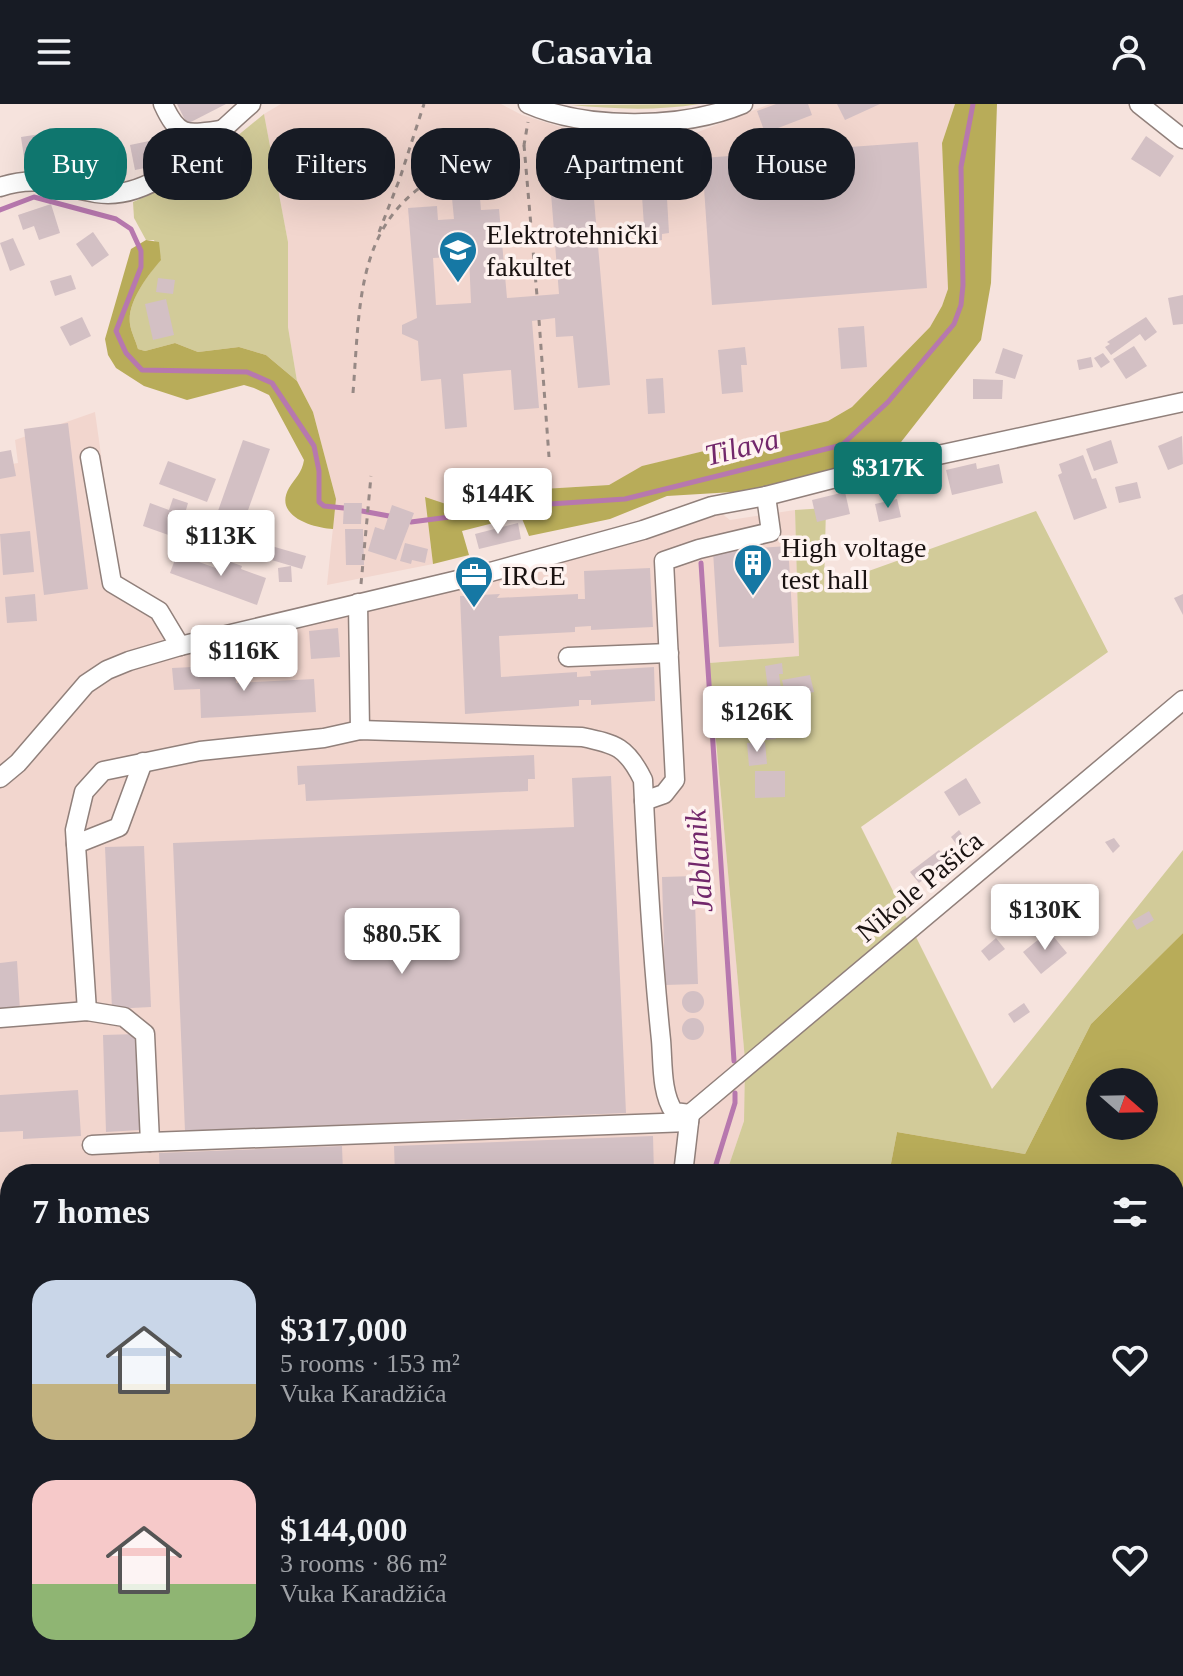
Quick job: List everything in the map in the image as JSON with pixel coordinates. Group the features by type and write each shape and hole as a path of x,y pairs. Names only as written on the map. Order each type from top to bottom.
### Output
{"street":[{"path":"163,104 176,128"},
{"path":"222,128 251,104"},
{"path":"530,105 583,119 626,122 692,118 743,104"},
{"path":"1139,104 1183,139"},
{"path":"0,187 21,181 58,183 100,194 143,187"},
{"path":"0,778 18,763 75,696 96,676 118,665 180,646 541,558 643,530 712,506 1183,402"},
{"path":"90,457 112,583 159,611 180,646"},
{"path":"644,801 664,794 675,780 664,561 699,549 771,532 766,496"},
{"path":"358,603 360,730"},
{"path":"568,657 669,653"},
{"name":"Nikole Pašića","path":"689,1118 1183,700"},
{"path":"87,1011 75,830 84,792 103,771 200,751 324,738 360,730 582,737 614,743 632,758 643,780 665,1082 669,1104 674,1112 689,1118"},
{"path":"76,844 119,827 143,762"},
{"path":"0,1018 87,1011 124,1017 145,1034 150,1142"},
{"path":"92,1145 689,1118"},
{"path":"684,1164 689,1118"}],"path":[{"path":"353,393 364,282 376,238 424,104"},
{"path":"530,105 524,145 537,296"},
{"path":"376,238 409,195 430,179 491,153 524,145"},
{"path":"539,320 549,457"},
{"path":"358,603 365,568 371,476"}],"shaded area":[{"path":"281,104 501,104 522,115 564,128 536,128 536,200 712,200 712,128 708,128 770,104 955,104 942,143 948,289 930,327 852,407 828,421 643,466 609,485 526,490 446,504 425,498 433,564 327,585 336,499 313,412 297,381 288,327 288,242 280,200 395,200 395,128 268,128 268,135 264,114"},
{"path":"699,104 635,109 571,105"},
{"path":"955,104 997,104 991,283 981,340 894,451 827,473 750,491 667,496 610,519 529,536 521,516 462,531 469,555 433,564 425,497 446,504 526,490 609,485 642,466 828,421 852,407 930,327 948,289 942,143"},
{"path":"264,114 268,135 268,200 280,200 288,242 288,327 297,381 266,355 239,347 198,352 175,343 145,351 138,349 130,324 135,298 161,259 154,240 146,240 134,218 133,202 143,198 143,200 252,200 252,128 247,128"},
{"path":"146,240 159,242 161,260 145,281 132,307 130,324 138,349 145,351 175,343 198,352 239,347 266,355 297,381 313,412 336,499 333,529 306,523 286,506 285,498 304,460 269,395 244,385 187,400 144,386 116,368 108,355 105,339 131,249"},
{"path":"95,412 118,576 163,607 193,653 358,603 712,506 730,520 795,510 799,656 709,663 745,1060 744,1121 729,1164 0,1164 0,466 18,463 15,440"},
{"path":"826,508 824,587 1036,511 1108,652 861,827 992,1089 1183,850 1183,933 1091,1024 1025,1154 897,1132 891,1164 729,1164 744,1121 745,1060 709,663 799,656 795,510"},
{"path":"1183,933 1183,1164 891,1164 897,1132 1025,1154 1091,1024"}],"building":[{"path":"177,104 226,104 187,124"},
{"path":"776,104 808,104 812,115 778,128 763,128 757,111"},
{"path":"837,104 880,104 845,120"},
{"path":"1146,136 1174,156 1160,177 1131,159"},
{"path":"143,142 143,168 135,170 130,145"},
{"path":"918,142 927,288 712,305 705,200 712,200 712,157 728,156 728,200 855,200 855,147"},
{"name":"Elektrotehnički fakultet","path":"452,200 480,200 481,210 499,209 507,298 559,294 552,200 594,200 610,385 578,388 573,336 556,337 555,318 532,321 539,408 514,410 511,370 463,374 467,427 445,429 441,379 421,381 418,341 402,334 402,325 417,318 408,208 437,206 438,220 454,219","holes":["469,256 471,303 436,305 433,258"]},
{"path":"642,200 667,200 669,233 662,234 662,240 645,241"},
{"path":"51,204 60,233 39,240 34,226 23,230 18,215"},
{"path":"93,232 109,255 92,267 76,244"},
{"path":"13,238 25,265 10,271 0,243"},
{"path":"71,275 76,289 55,296 50,281"},
{"path":"158,278 175,280 173,294 156,292"},
{"path":"1183,295 1183,324 1173,325 1168,298"},
{"path":"166,299 174,335 153,340 145,304"},
{"path":"82,317 91,336 70,346 60,327"},
{"path":"1146,317 1157,332 1145,341 1140,334 1111,355 1105,347 1110,344 1107,342"},
{"path":"864,326 867,367 841,369 838,328"},
{"path":"1134,346 1147,366 1126,379 1113,359"},
{"path":"745,347 747,365 741,365 743,392 722,394 718,350"},
{"path":"1003,348 1023,355 1015,379 995,373"},
{"path":"1103,353 1110,362 1101,368 1094,358"},
{"path":"1091,357 1093,367 1079,370 1077,360"},
{"path":"663,378 665,413 648,414 646,379"},
{"path":"973,379 1003,380 1002,399 973,399"},
{"path":"68,423 88,589 44,595 24,429"},
{"path":"1182,436 1183,464 1168,470 1158,446"},
{"path":"243,440 270,449 238,538 212,528"},
{"path":"1111,440 1118,463 1094,471 1086,449"},
{"path":"11,450 16,476 0,479 0,452"},
{"path":"1083,455 1107,508 1074,520 1058,475 1062,473 1059,464"},
{"path":"168,461 216,479 207,502 159,484"},
{"path":"976,463 977,469 999,464 1003,483 952,495 946,470"},
{"path":"1137,482 1141,498 1119,503 1115,487"},
{"path":"845,492 850,514 817,522 812,500"},
{"path":"173,498 188,503 186,510 203,516 194,544 143,526 150,503 169,510"},
{"path":"897,499 901,517 879,522 875,504"},
{"path":"344,503 362,503 361,524 343,524"},
{"path":"392,505 414,513 396,560 368,551 375,527 384,530"},
{"path":"518,523 521,539 479,549 475,534"},
{"path":"345,529 363,529 364,565 346,565"},
{"path":"30,531 34,572 3,575 0,534"},
{"path":"261,543 306,556 302,569 258,556"},
{"path":"405,543 428,549 425,563 400,561"},
{"name":"High voltage test hall","path":"788,546 794,643 719,647 713,551"},
{"path":"177,554 191,559 193,555 200,558 199,562 224,571 228,561 266,578 257,605 170,573"},
{"path":"291,566 292,582 279,582 278,568"},
{"path":"650,568 653,627 591,630 591,626 575,627 575,632 499,636 501,677 577,672 577,677 591,676 590,671 654,667 655,701 591,705 591,700 579,700 579,706 465,714 460,596 500,594 497,598 578,594 578,599 585,599 584,571"},
{"path":"35,594 37,621 7,623 5,597"},
{"path":"1183,594 1183,615 1174,598"},
{"path":"338,628 340,657 311,659 309,631"},
{"path":"782,663 783,674 779,674 782,697 769,698 765,666"},
{"path":"235,665 236,683 314,679 316,712 201,718 200,689 174,690 172,668"},
{"path":"810,675 814,692 786,698 782,680"},
{"path":"775,724 776,739 757,741 755,726"},
{"path":"765,742 767,764 749,766 747,743"},
{"path":"534,755 535,779 528,779 528,791 306,801 305,784 298,785 297,766"},
{"path":"755,771 785,771 785,797 755,798"},
{"path":"611,776 626,1113 185,1131 173,843 574,827 572,778"},
{"path":"966,778 981,803 959,816 944,792"},
{"path":"959,830 968,843 960,849 951,837"},
{"path":"1114,838 1120,846 1113,853 1105,842"},
{"path":"144,846 151,1007 112,1009 105,847"},
{"path":"939,850 947,861 919,883 910,872"},
{"path":"694,876 698,984 665,985 662,877"},
{"path":"1149,911 1154,920 1137,930 1132,921"},
{"path":"1049,931 1067,953 1041,974 1023,952"},
{"path":"996,938 1005,949 989,961 981,951"},
{"path":"17,961 20,1010 0,1012 0,963"},
{"path":"693,991 701,994 704,1002 701,1010 693,1013 685,1010 682,1002 685,994"},
{"path":"1024,1003 1030,1012 1014,1023 1008,1014"},
{"path":"693,1018 701,1021 704,1029 701,1037 693,1040 685,1037 682,1029 685,1021"},
{"path":"137,1034 140,1130 106,1132 103,1035"},
{"path":"78,1090 81,1136 23,1139 23,1131 0,1132 0,1095"},
{"path":"653,1136 654,1164 395,1164 394,1146"},
{"path":"342,1146 343,1164 160,1164 159,1153"}],"waterway":[{"name":"Tilava","path":"411,522 550,504 625,499 842,445 888,402 954,324 961,305 963,285 961,167 973,104"},
{"name":"Tilava","path":"0,210 34,197 116,219 131,229 141,251 141,267 116,331 126,353 142,370 247,372 272,383 314,446 319,471 319,502 324,506 344,508"},
{"name":"Tilava","path":"362,511 389,516"},
{"name":"Jablanik","path":"701,563 734,1061"},
{"name":"Jablanik","path":"716,1164 735,1103 735,1093"}],"place":[{"name":"Elektrotehnički fakultet","path":"458,284"},
{"name":"High voltage test hall","path":"753,597"},
{"name":"IRCE","path":"474,609"}]}
